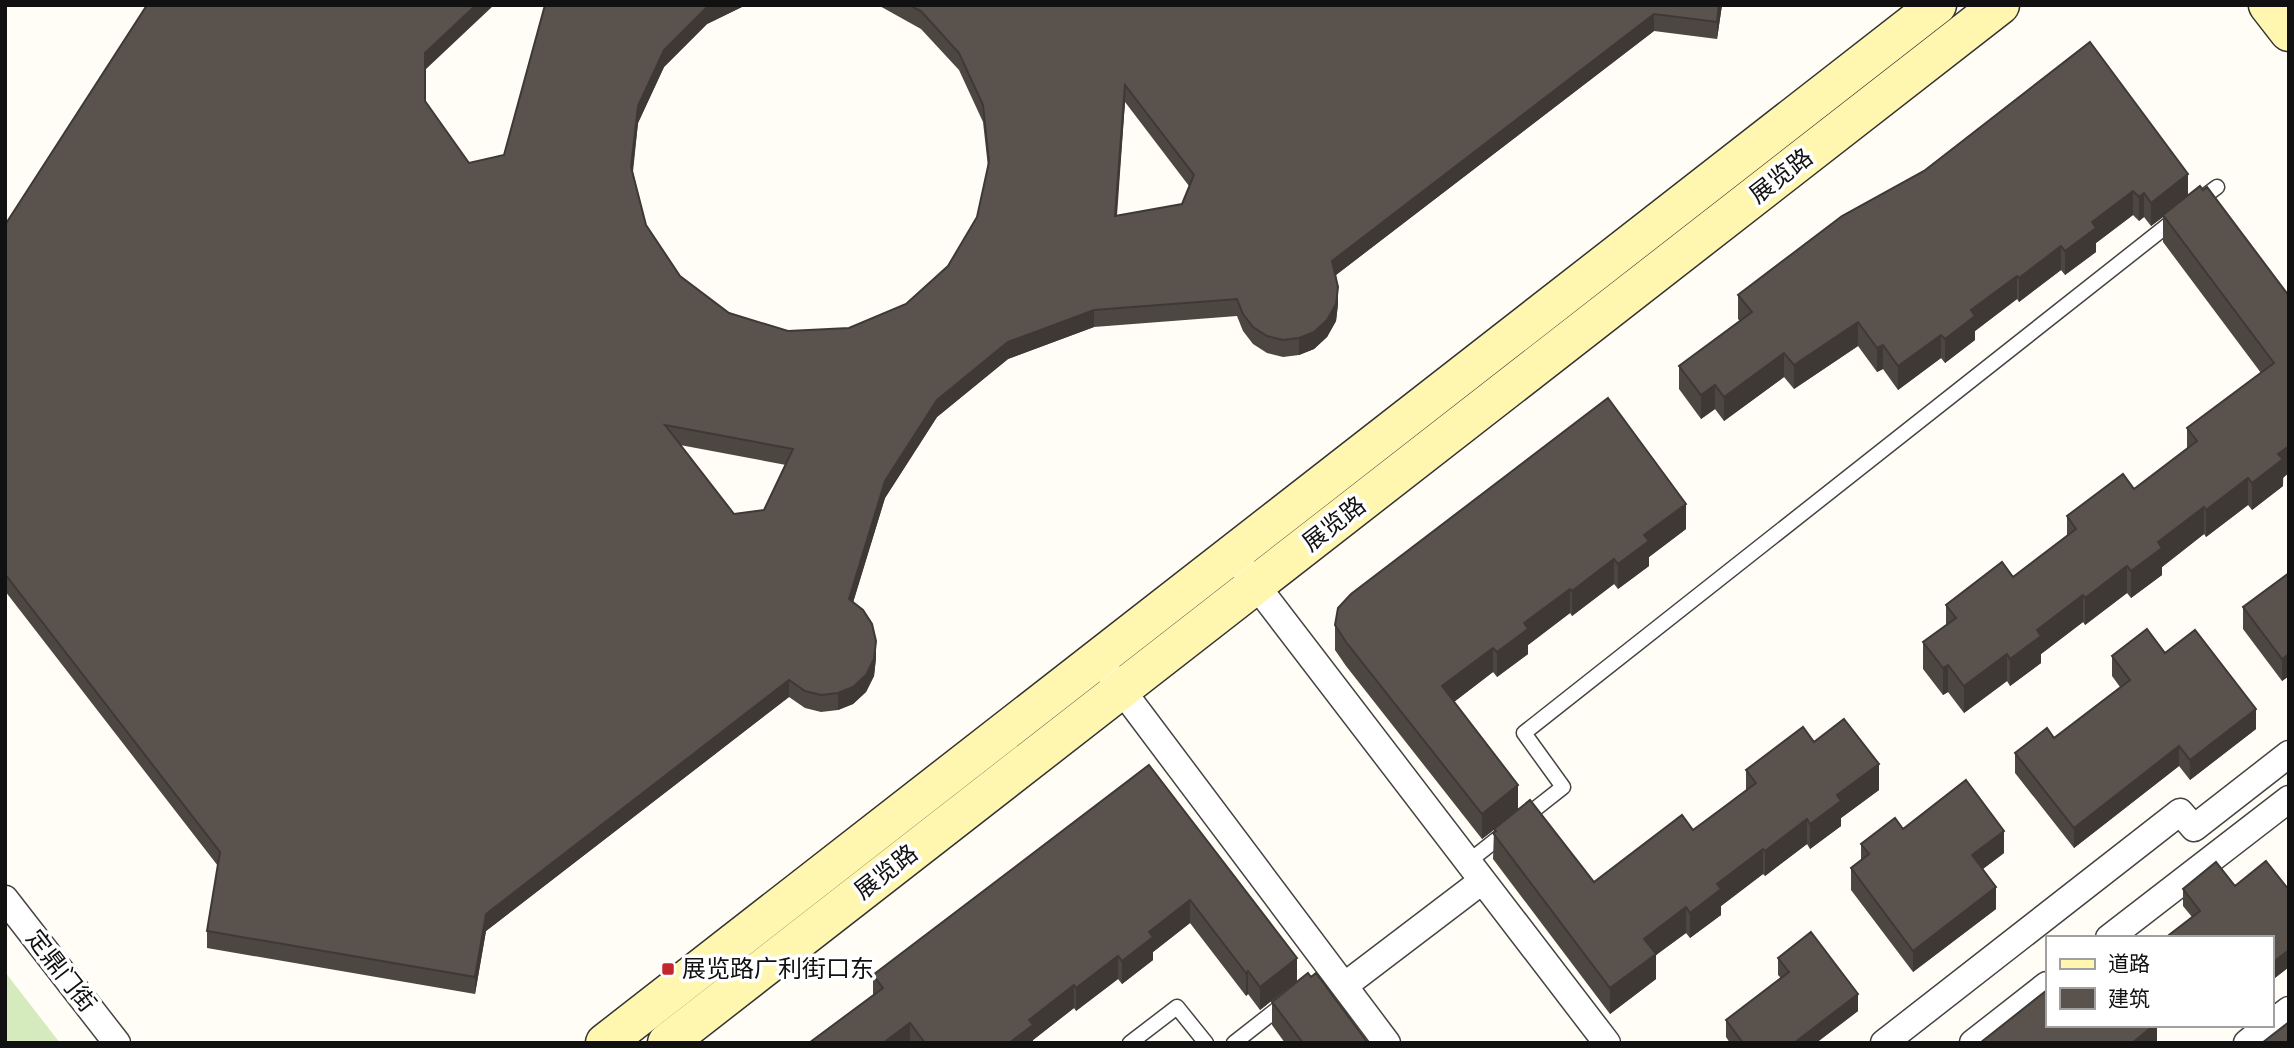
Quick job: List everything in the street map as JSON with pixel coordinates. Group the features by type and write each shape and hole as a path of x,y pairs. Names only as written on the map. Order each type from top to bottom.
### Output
{"street":[{"name":"展览路","path":"604,1043 1937,5"},
{"name":"展览路","path":"667,1043 2000,5"},
{"path":"2268,5 2289,32"},
{"path":"1233,555 1607,1043"},
{"path":"1098,659 1331,976 1387,1043"},
{"path":"1884,1043 2180,812 2194,828 2289,754"},
{"path":"2112,936 2289,799"},
{"path":"1331,976 1475,872"},
{"name":"定鼎门街","path":"5,899 117,1043"},
{"path":"1973,1043 2046,986"},
{"path":"2273,1023 2289,1010"},
{"path":"2247,1043 2267,1027"}],"lane":[{"path":"1475,872 1563,788 1524,733 2217,187"},
{"path":"1234,1043 1298,992"},
{"path":"1130,1043 1177,1007 1206,1043"}],"green space":[{"path":"5,972 60,1043 5,1043"}],"building":[{"path":"147,5 476,5 425,53 425,101 469,163 504,155 545,5 711,5 664,50 638,106 631,167 646,225 680,276 729,313 788,331 849,328 906,304 948,266 977,217 989,162 983,105 959,53 921,11 909,5 1719,5 1717,22 1654,14 1332,261 1338,287 1336,304 1327,320 1314,332 1283,340 1267,336 1253,327 1243,314 1237,299 1094,310 1008,342 937,400 885,481 849,599 863,610 872,624 876,641 874,659 866,675 853,687 838,693 821,695 805,691 789,680 486,914 475,977 207,931 220,852 5,574 5,225","holes":["1125,85 1194,175 1182,204 1115,216","665,425 793,449 764,510 734,514"]},
{"path":"2090,42 2188,174 2151,203 2144,193 2139,197 2133,191 2092,222 2096,228 2065,251 2061,246 2019,278 2017,276 1971,310 1975,316 1945,339 1941,335 1898,366 1883,345 1877,348 1858,322 1794,365 1784,353 1724,397 1715,385 1701,395 1679,366 1752,312 1738,295 1842,216 1924,171"},
{"path":"2200,186 2203,190 2207,187 2289,296 2289,446 2278,454 2283,459 2252,483 2248,478 2206,510 2204,507 2158,542 2162,548 2131,571 2127,566 2085,598 2083,595 2037,630 2041,636 2010,659 2007,654 1964,686 1948,665 1943,668 1923,642 1956,618 1946,605 2002,562 2013,577 2076,529 2067,516 2123,474 2134,489 2197,441 2187,428 2274,363 2163,215"},
{"path":"1608,398 1686,504 1644,535 1649,541 1618,564 1614,559 1572,591 1570,589 1524,623 1528,629 1497,652 1493,648 1442,686 1518,785 1482,814 1346,642 1335,625 1338,608 1351,594"},
{"path":"2289,573 2289,654 2282,659 2243,607"},
{"path":"2147,629 2165,653 2195,630 2256,709 2190,760 2179,746 2074,828 2015,753 2047,728 2054,738 2130,680 2112,656"},
{"path":"1844,719 1879,764 1837,795 1841,801 1810,824 1807,819 1765,851 1763,849 1717,884 1721,889 1690,913 1686,907 1644,939 1656,954 1610,988 1493,833 1496,831 1494,829 1530,800 1594,882 1682,815 1693,830 1756,783 1746,770 1803,727 1814,742"},
{"path":"1149,765 1297,958 1260,987 1248,971 1246,973 1190,900 1149,932 1153,937 1122,961 1118,956 1076,988 1074,985 1029,1020 1033,1025 1009,1043 925,1043 910,1023 883,1043 809,1043 883,988 873,975"},
{"path":"1966,780 2004,831 1972,855 1996,887 1913,951 1851,868 1869,854 1861,844 1895,818 1903,829"},
{"path":"2266,861 2289,890 2289,950 2273,962 2273,936 2169,935 2200,911 2183,889 2216,862 2235,886"},
{"path":"1811,932 1858,994 1794,1043 1743,1043 1726,1020 1789,972 1778,958"},
{"path":"1308,973 1311,977 1316,973 1368,1043 1303,1043 1272,1002"},
{"path":"2046,991 2046,1027 2152,1027 2132,1043 1980,1043"},
{"path":"2289,1022 2289,1043 2262,1043"}],"place":[{"name":"展览路广利街口东","path":"668,969"}]}
